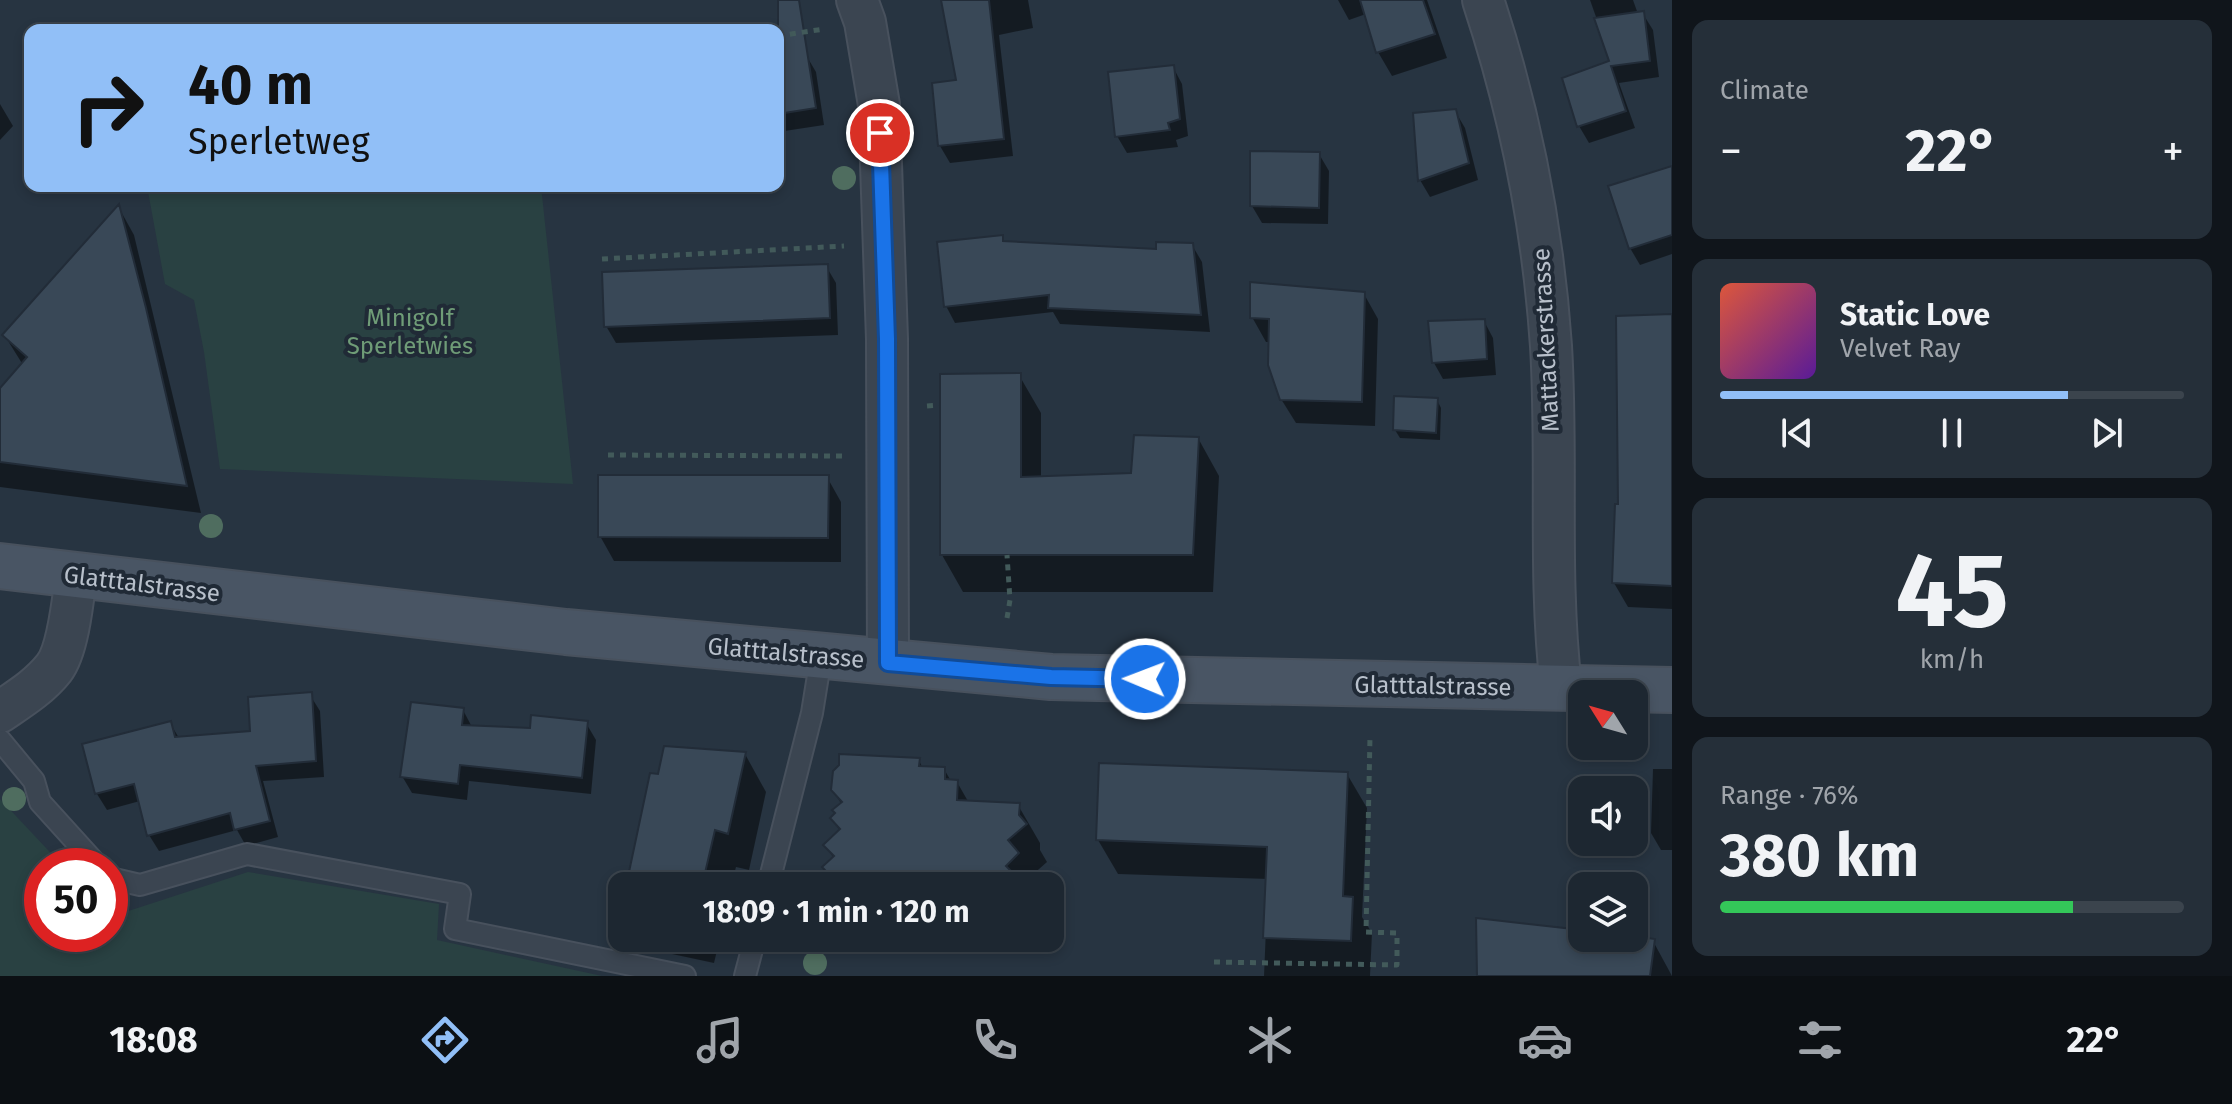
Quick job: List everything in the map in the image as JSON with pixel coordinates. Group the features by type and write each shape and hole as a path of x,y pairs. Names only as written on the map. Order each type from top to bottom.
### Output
{"main road":[{"name":"Glatttalstrasse","path":"0,566 566,632 1051,677 1672,690"}],"street":[{"path":"857,0 865,22 879,105 885,244 888,663"},
{"name":"Mattackerstrasse","path":"1483,0 1521,136 1544,267 1551,349 1554,630 1561,687"},
{"path":"0,712 33,690 56,666 69,624 76,576"}],"lane":[{"path":"772,872 812,713 821,657"},
{"path":"0,740 34,781 40,802 82,848"},
{"path":"128,882 140,885 247,854 460,894 455,929 685,976"},
{"path":"745,976 751,952"}],"path":[{"path":"602,259 885,244"},
{"path":"608,455 886,457"},
{"path":"1007,555 1010,600 1007,618"},
{"path":"1214,962 1397,965 1397,933 1366,932 1370,736"}],"green space":[{"name":"Minigolf Sperletwies","path":"148,192 542,192 573,484 220,469 194,300 165,284"},
{"path":"0,799 46,848 24,848 24,952 128,952 128,911 248,872 439,904 437,940 602,976 0,976"}],"building":[{"path":"778,0 799,0 816,108 784,113 784,24 778,24"},
{"path":"941,0 989,0 1004,139 938,146 932,83 956,80"},
{"path":"1360,0 1423,0 1435,34 1376,53"},
{"path":"1644,11 1650,61 1611,66 1626,111 1577,127 1562,78 1609,61 1594,18"},
{"path":"1174,65 1180,119 1168,123 1170,130 1115,137 1108,72"},
{"path":"1456,109 1469,163 1418,181 1413,113"},
{"path":"1250,151 1320,152 1319,208 1250,206"},
{"path":"1672,166 1672,235 1629,249 1608,186"},
{"path":"119,204 187,486 0,462 0,388 27,357 2,335"},
{"path":"1003,235 1003,241 1156,249 1156,242 1193,243 1201,315 1048,308 1049,295 944,307 937,242"},
{"path":"828,264 830,318 604,327 602,272"},
{"path":"1250,282 1365,292 1362,402 1280,400 1268,365 1269,319 1250,318"},
{"path":"1672,314 1672,586 1612,583 1615,504 1618,504 1616,316"},
{"path":"1485,319 1487,359 1432,363 1428,321"},
{"path":"1021,373 1021,477 1131,473 1134,435 1199,437 1193,555 940,555 940,374"},
{"path":"1394,396 1438,398 1436,433 1393,430"},
{"path":"598,475 829,475 828,538 598,537"},
{"path":"312,692 316,761 256,766 270,821 234,830 230,813 147,836 134,784 95,794 82,744 171,721 175,737 250,731 248,697"},
{"path":"411,702 464,708 462,725 530,728 531,715 588,721 582,778 460,765 458,784 400,777"},
{"path":"664,746 746,752 728,834 715,830 705,872 629,872 650,773 658,774"},
{"path":"839,754 920,758 919,766 945,767 945,779 958,780 957,800 1020,803 1019,815 1027,824 1008,840 1019,853 1006,866 1012,872 827,872 822,867 834,856 823,845 840,829 830,818 835,813 832,810 842,802 831,790 833,771 839,765"},
{"path":"1099,763 1348,772 1343,896 1353,897 1351,941 1263,938 1267,847 1096,840"},
{"path":"1476,918 1568,928 1568,952 1648,952 1648,938 1655,939 1650,976 1477,976"}],"route":[{"path":"880,133 887,339 888,663 1051,677 1145,679"}]}
